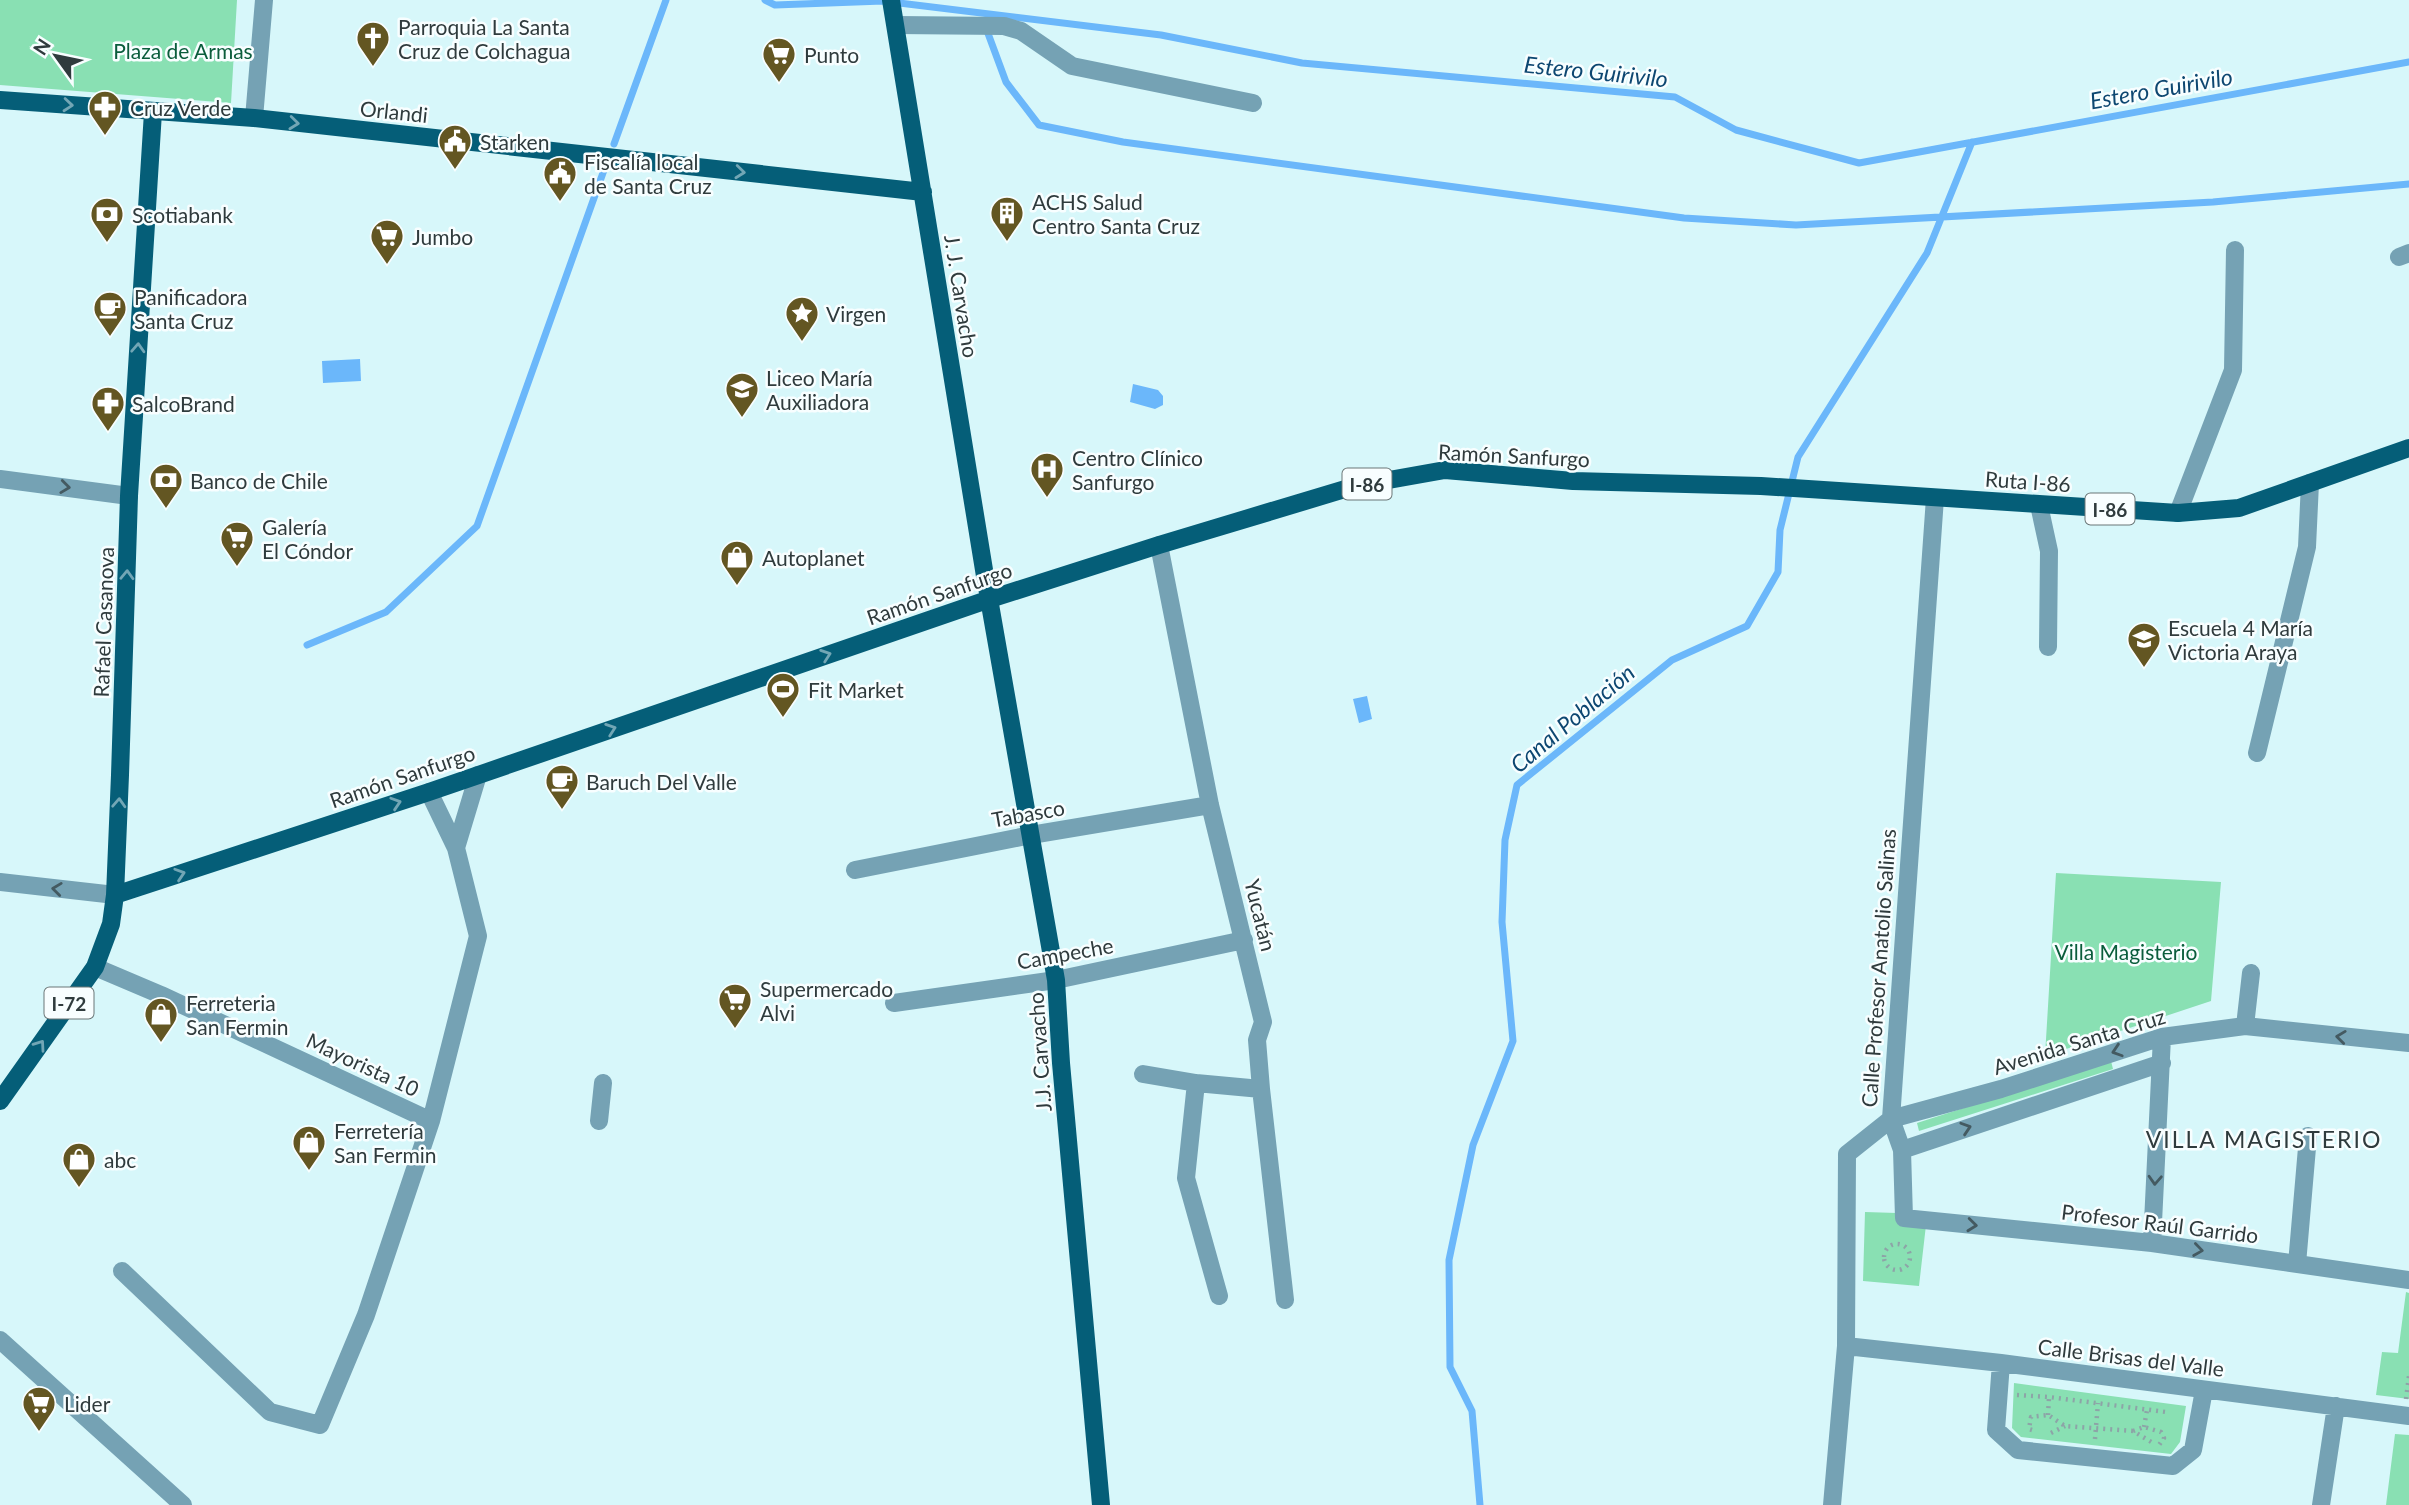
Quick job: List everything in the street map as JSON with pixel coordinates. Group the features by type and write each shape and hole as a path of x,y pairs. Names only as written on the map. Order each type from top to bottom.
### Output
{"main road":[{"name":"J. J. Carvacho","path":"893,13 990,599"},
{"name":"Orlandi","path":"0,100 254,118 923,192"},
{"name":"Rafael Casanova","path":"0,1101 95,967 111,924 115,895 130,496 153,112"},
{"name":"Ruta I-86","path":"1802,490 2178,513 2239,508 2409,448"},
{"name":"Ramón Sanfurgo","path":"115,895 429,792 990,599 1355,486 1445,470 1573,481 1761,486 1802,490"},
{"name":"J.J. Carvacho","path":"990,599 1056,980 1061,1063 1101,1505"}],"street":[{"path":"254,118 264,0"},
{"path":"893,13 1004,26 1021,32 1072,66 1253,103"},
{"path":"2178,513 2233,370 2235,250"},
{"path":"0,479 130,496"},
{"path":"2257,753 2307,547 2310,483"},
{"name":"Calle Profesor Anatolio Salinas","path":"1832,1505 1846,1346 1847,1154 1891,1119 1935,498"},
{"path":"2039,505 2049,551 2048,647"},
{"name":"Yucatán","path":"1159,545 1210,806 1262,1022 1257,1040 1261,1089 1285,1300"},
{"path":"456,848 478,775"},
{"name":"Mayorista 10","path":"95,967 431,1121 478,936 456,848 429,792"},
{"name":"Tabasco","path":"855,870 1031,835 1210,806"},
{"path":"0,882 115,895"},
{"name":"Campeche","path":"894,1003 1056,980 1244,940"},
{"path":"2245,1026 2251,973"},
{"name":"Avenida Santa Cruz","path":"1891,1119 2001,1089 2162,1037 2245,1026 2409,1043"},
{"path":"2152,1243 2162,1037"},
{"path":"1891,1119 1902,1150 2162,1063"},
{"path":"1143,1074 1196,1083 1261,1089"},
{"path":"599,1121 603,1083"},
{"path":"1196,1083 1186,1178 1219,1296"},
{"path":"122,1271 270,1412 320,1425 366,1315 431,1121"},
{"path":"2297,1264 2308,1136"},
{"name":"Profesor Raúl Garrido","path":"1902,1150 1904,1217 2152,1243 2409,1280"},
{"path":"0,1339 183,1505"},
{"name":"Calle Brisas del Valle","path":"1846,1346 2001,1363 2409,1416"},
{"path":"2001,1363 1996,1430 2018,1450 2174,1466 2193,1450 2204,1390"},
{"path":"2321,1505 2336,1406"}],"path":[{"path":"1900,1244 1907,1249 1910,1257 1903,1268 1891,1269 1885,1263 1884,1254 1888,1247 1900,1244"},
{"path":"2013,1395 2166,1412"},
{"path":"2048,1415 2049,1397"},
{"path":"2093,1457 2098,1403"},
{"path":"2144,1427 2147,1410"},
{"path":"2065,1426 2054,1433 2029,1429 2031,1417 2048,1415 2065,1426 2133,1431 2144,1427 2161,1432 2164,1438 2158,1447 2133,1431"}],"green space":[{"name":"Plaza de Armas","path":"0,0 237,0 231,103 0,85"},
{"name":"Villa Magisterio","path":"2056,873 2221,882 2211,1001 2045,1056"},
{"path":"2111,1061 2113,1069 1919,1131 1917,1123"},
{"path":"1865,1212 1897,1213 1898,1225 1926,1225 1919,1286 1863,1281"},
{"path":"2406,1292 2409,1293 2409,1399 2376,1395 2382,1352 2398,1353"},
{"path":"2014,1383 2186,1406 2180,1442 2171,1454 2021,1437 2012,1428"},
{"path":"2395,1434 2409,1435 2409,1505 2386,1505"}],"water":[{"path":"360,359 361,381 323,383 322,361"},
{"path":"1133,384 1158,390 1163,396 1163,405 1155,409 1130,402"},
{"path":"1367,696 1372,719 1359,723 1353,699"}],"waterway":[{"path":"614,144 666,0"},
{"name":"Estero Guirivilo","path":"765,0 775,5 883,1 1161,35 1302,63 1675,97 1736,130 1859,163 2409,62"},
{"path":"986,28 1006,82 1039,125 1123,142 1684,218 1796,225 2213,202 2409,184"},
{"name":"Canal Población","path":"1480,1505 1472,1411 1450,1367 1449,1260 1473,1145 1513,1041 1502,922 1505,840 1517,785 1672,660 1747,626 1778,572 1780,530 1798,457 1927,253 1972,142"},
{"path":"307,645 386,612 477,526 604,170"}],"place":[{"name":"Parroquia La Santa Cruz de Colchagua","path":"373,68"},
{"name":"Punto","path":"779,84"},
{"name":"Cruz Verde","path":"105,137"},
{"name":"Starken","path":"455,171"},
{"name":"Fiscalía local de Santa Cruz","path":"560,203"},
{"name":"ACHS Salud Centro Santa Cruz","path":"1007,243"},
{"name":"Scotiabank","path":"107,244"},
{"name":"Jumbo","path":"387,266"},
{"name":"Panificadora Santa Cruz","path":"110,338"},
{"name":"Virgen","path":"802,343"},
{"name":"Liceo María Auxiliadora","path":"742,419"},
{"name":"SalcoBrand","path":"108,433"},
{"name":"Centro Clínico Sanfurgo","path":"1047,499"},
{"name":"Banco de Chile","path":"166,510"},
{"name":"Galería El Cóndor","path":"237,568"},
{"name":"Autoplanet","path":"737,587"},
{"name":"Escuela 4 María Victoria Araya","path":"2144,669"},
{"name":"Fit Market","path":"783,719"},
{"name":"Baruch Del Valle","path":"562,811"},
{"name":"Supermercado Alvi","path":"735,1030"},
{"name":"Ferreteria San Fermin","path":"161,1044"},
{"name":"Ferretería San Fermin","path":"309,1172"},
{"name":"abc","path":"79,1189"},
{"name":"Lider","path":"39,1433"}],"district":[{"name":"VILLA MAGISTERIO","path":"2264,1139"}]}
